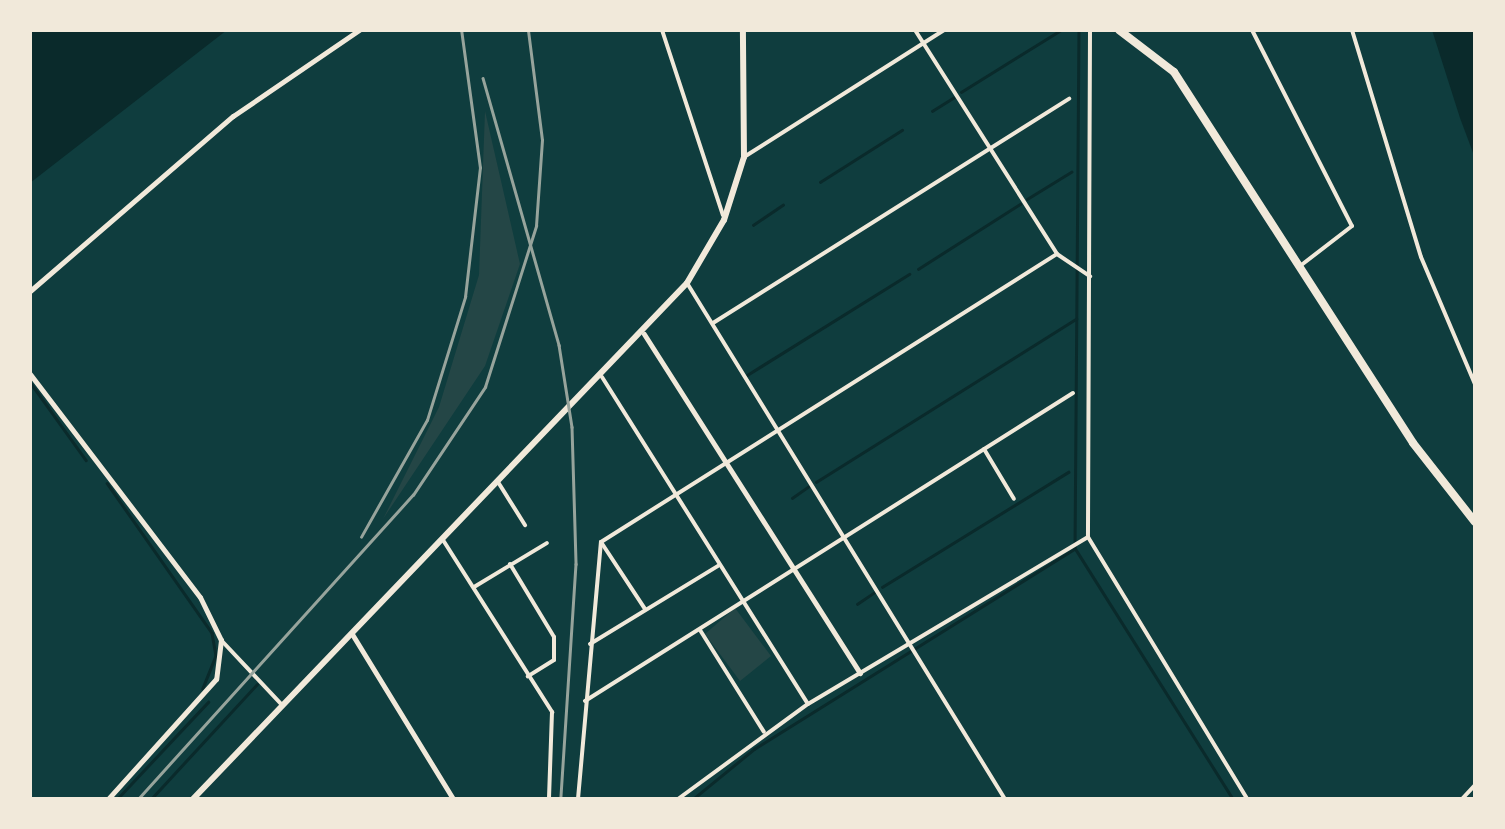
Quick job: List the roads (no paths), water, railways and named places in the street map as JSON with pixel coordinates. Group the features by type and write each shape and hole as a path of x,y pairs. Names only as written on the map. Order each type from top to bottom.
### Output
{"highway":[{"path":"1125,31 1174,72 1300,266 1475,522"}],"main road":[{"path":"193,799 602,378 687,283 724,220 744,157 743,30"}],"street":[{"path":"30,291 233,116 359,30"},
{"path":"662,30 724,220"},
{"path":"914,30 1057,254 1074,272 1088,277"},
{"path":"744,157 944,30"},
{"path":"1090,30 1086,538 1247,799"},
{"path":"1252,30 1352,226 1300,266"},
{"path":"1352,30 1421,257 1475,384"},
{"path":"713,324 1069,98"},
{"path":"578,799 588,645 601,542 1057,254"},
{"path":"687,283 1005,799"},
{"path":"644,334 860,673"},
{"path":"30,374 200,597 221,640 282,705"},
{"path":"602,378 808,704"},
{"path":"585,701 1073,393"},
{"path":"984,449 1014,499"},
{"path":"498,482 525,524"},
{"path":"678,799 764,732 913,645 1072,539 1086,538"},
{"path":"443,540 552,712 549,799"},
{"path":"601,542 646,610"},
{"path":"474,587 547,543"},
{"path":"510,564 554,638 554,660 528,676"},
{"path":"588,645 718,566"},
{"path":"700,629 764,732"},
{"path":"352,634 453,799"},
{"path":"108,799 216,679 221,640"},
{"path":"1462,799 1475,785"}],"waterway":[{"path":"961,92 1061,30"},
{"path":"1079,30 1075,548 1233,799"},
{"path":"932,111 953,98"},
{"path":"820,182 902,130"},
{"path":"1027,199 1071,172"},
{"path":"918,269 1020,204"},
{"path":"753,225 783,205"},
{"path":"747,375 909,274"},
{"path":"816,482 1076,319"},
{"path":"30,382 86,460"},
{"path":"882,587 1068,472"},
{"path":"107,483 212,633 216,656 203,688"},
{"path":"792,498 809,486"},
{"path":"693,799 754,749 1074,549"},
{"path":"857,604 875,592"},
{"path":"151,799 257,684"},
{"path":"117,799 208,702"}],"railway":[{"path":"361,537 427,420 465,297 480,168 461,30"},
{"path":"138,799 413,495 485,387 536,226 542,140 528,30"},
{"path":"483,78 559,345 572,427 576,564 561,799"}]}
